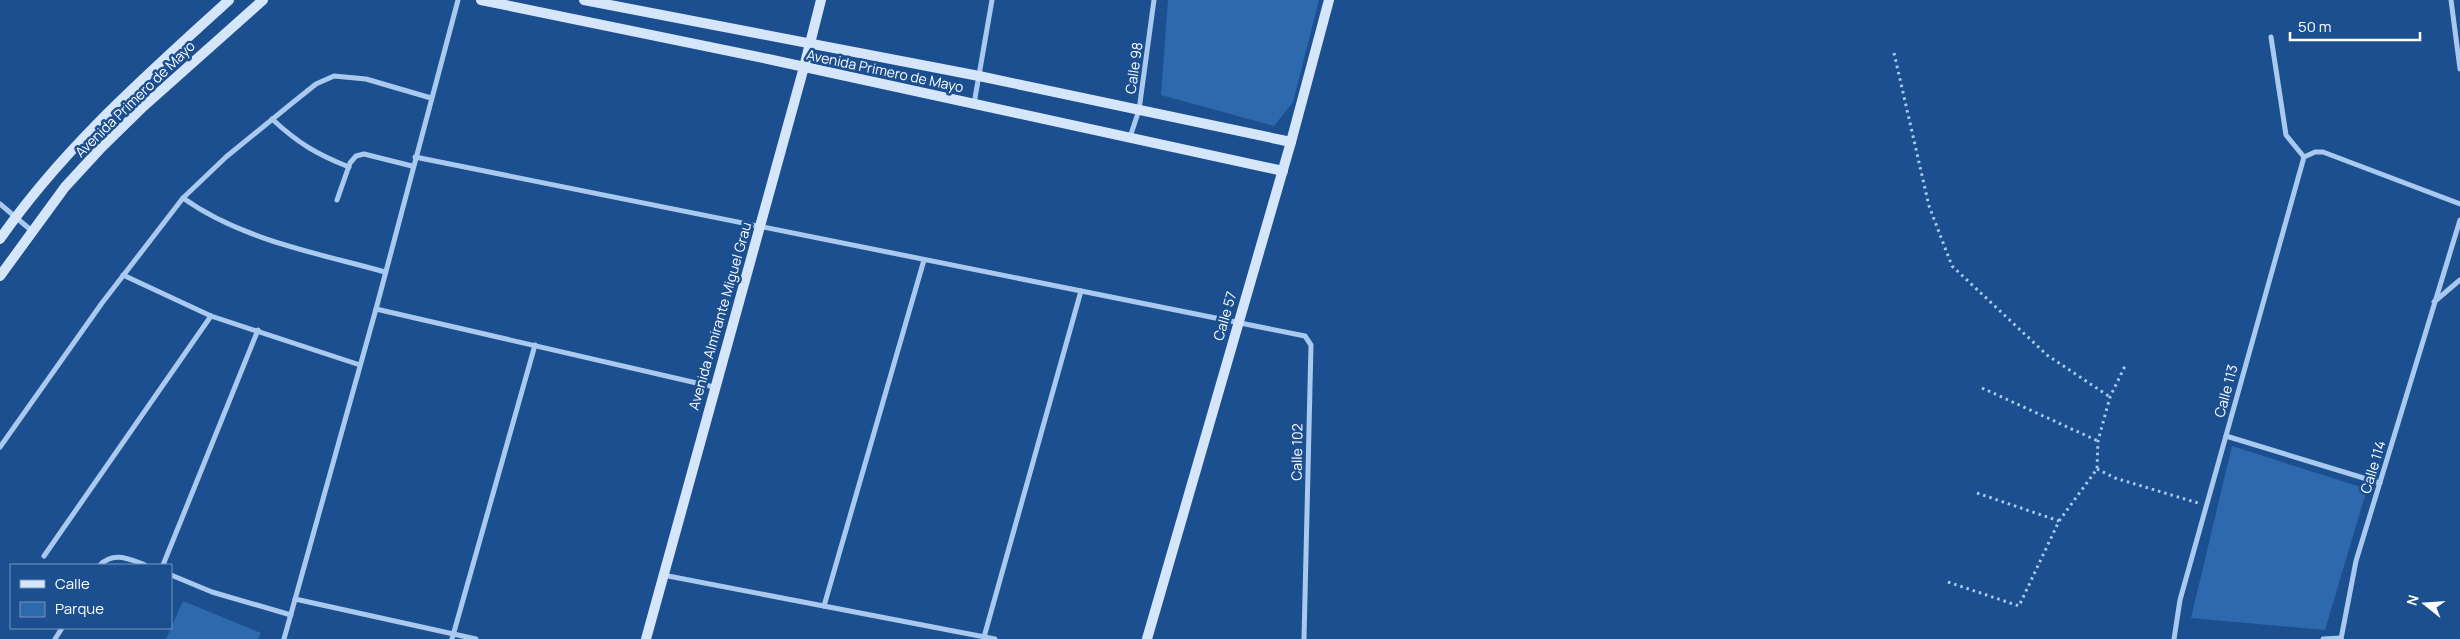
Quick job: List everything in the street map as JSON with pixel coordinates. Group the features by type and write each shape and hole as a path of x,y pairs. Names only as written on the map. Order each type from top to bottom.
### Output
{"street":[{"name":"Avenida Primero de Mayo","path":"0,239 15,217 85,134 124,95 229,0"},
{"name":"Avenida Primero de Mayo","path":"0,276 65,187 122,127 263,0"},
{"path":"284,639 376,309 414,156 458,0"},
{"name":"Avenida Primero de Mayo","path":"481,0 804,67 1283,171"},
{"name":"Avenida Primero de Mayo","path":"584,0 630,5 810,44 979,76 1291,142"},
{"name":"Avenida Almirante Miguel Grau","path":"646,639 714,387 804,67 820,0"},
{"path":"974,104 992,0"},
{"name":"Calle 98","path":"1130,138 1139,110 1154,0"},
{"name":"Calle 57","path":"1147,639 1283,171 1329,0"},
{"path":"2451,0 2460,70"},
{"path":"2271,37 2286,136 2304,157 2323,152 2460,204"},
{"path":"0,447 123,275 183,198 272,119 316,84 334,76 366,78 431,98"},
{"path":"272,119 308,149 349,167"},
{"path":"337,200 349,167 356,156 364,154 412,166"},
{"name":"Calle 102","path":"414,156 1302,335 1308,339 1311,345 1304,639"},
{"name":"Calle 113","path":"2174,639 2180,600 2304,157"},
{"path":"183,198 222,222 246,231 385,272"},
{"path":"0,204 32,230"},
{"name":"Calle 114","path":"2341,639 2356,561 2460,220"},
{"path":"824,606 924,260"},
{"path":"123,275 211,316 360,365"},
{"path":"2434,302 2460,280"},
{"path":"984,637 1081,291"},
{"path":"376,309 714,387"},
{"path":"44,556 211,316"},
{"path":"163,564 258,330"},
{"path":"453,637 535,345"},
{"path":"2226,436 2380,483"},
{"path":"101,564 108,559 119,556 142,564"},
{"path":"663,575 996,639"},
{"path":"172,576 212,592 290,615"},
{"path":"295,598 453,637 476,639"},
{"path":"2323,639 2341,639"}],"path":[{"path":"1894,53 1929,206 1952,266 2047,355 2110,397"},
{"path":"1948,582 2019,606 2059,521 2097,469 2098,441 2110,397 2125,366"},
{"path":"1982,388 2098,441"},
{"path":"2097,469 2115,478 2207,505"},
{"path":"1977,492 2059,521"}],"green space":[{"path":"1168,0 1319,0 1293,102 1274,126 1161,95"},
{"path":"2232,446 2367,489 2325,630 2191,618"},
{"path":"183,601 261,633 258,639 166,639"}]}
